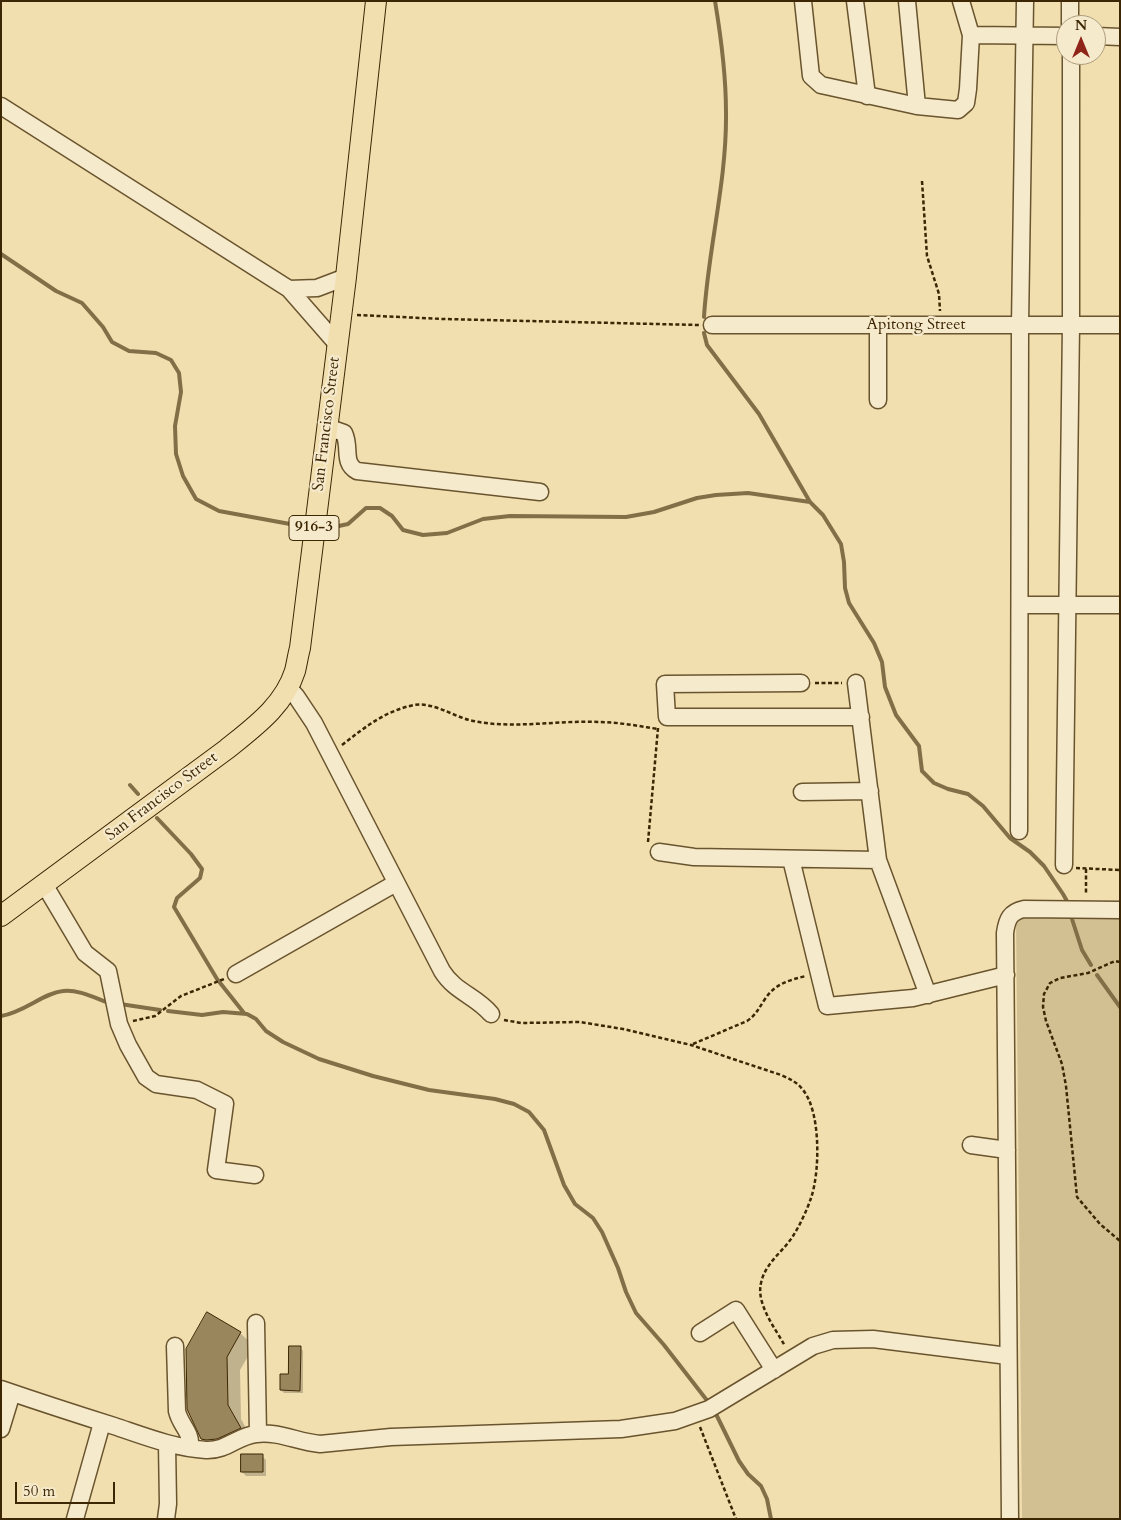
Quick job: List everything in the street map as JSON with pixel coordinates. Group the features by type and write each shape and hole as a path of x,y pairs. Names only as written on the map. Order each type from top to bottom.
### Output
{"main road":[{"name":"San Francisco Street","path":"1,916 227,749 275,707 288,688 295,671 300,648 346,277 376,1"}],"street":[{"path":"803,1 811,76 821,85 917,106 958,110 966,103 971,35 961,1"},
{"path":"855,1 867,96"},
{"path":"906,1 917,106"},
{"path":"1019,831 1020,325 1025,1"},
{"path":"1070,1 1070,15"},
{"path":"971,35 1056,36"},
{"path":"1106,36 1120,37"},
{"path":"1064,865 1071,325 1070,65"},
{"path":"1,106 289,289 337,344"},
{"path":"289,289 317,288 346,277"},
{"name":"Apitong Street","path":"712,325 1120,325"},
{"path":"878,325 878,400"},
{"path":"327,427 344,433 347,443 348,462 357,471 540,492"},
{"path":"1020,605 1120,605"},
{"path":"801,683 665,684 667,717 860,717"},
{"path":"856,683 878,860 928,995"},
{"path":"288,688 304,708 330,755 448,981 478,1001 490,1014"},
{"path":"802,792 870,791"},
{"path":"658,852 694,857 878,860"},
{"path":"791,859 827,1006 898,1000 928,995 1006,975"},
{"path":"236,974 396,883"},
{"path":"44,884 86,953 108,971 119,1024 140,1069 146,1077 156,1084 197,1090 225,1104 216,1170 254,1176"},
{"path":"1010,1519 1006,922 1010,915 1017,910 1024,909 1120,910"},
{"path":"971,1145 1007,1150"},
{"path":"700,1332 736,1310 774,1370"},
{"path":"256,1323 258,1434"},
{"path":"1,1429 7,1391 167,1444 206,1450 220,1449 242,1438 258,1434 282,1435 308,1443 332,1444 391,1438 621,1429 658,1424 695,1414 723,1402 792,1358 820,1344 833,1340 873,1338 1008,1356"},
{"path":"175,1346 177,1411 178,1417 189,1434 190,1448"},
{"path":"74,1519 102,1423"},
{"path":"166,1519 168,1504 167,1444"}],"path":[{"path":"922,181 927,256 939,294 938,325"},
{"path":"341,314 442,319 712,325"},
{"path":"801,683 856,683"},
{"path":"330,755 377,718 390,712 416,705 438,708 467,720 504,724 597,722 658,729 648,841 649,847 658,852"},
{"path":"1064,865 1086,869 1120,870"},
{"path":"1086,869 1086,910"},
{"path":"1120,962 1115,961 1088,973 1060,978 1050,983 1044,994 1043,1007 1064,1071 1077,1197 1100,1224 1120,1241"},
{"path":"691,1045 741,1024 754,1016 776,986 787,981 819,973"},
{"path":"119,1024 155,1016 180,996 236,974"},
{"path":"490,1014 498,1019 515,1022 580,1022 691,1045 781,1075 794,1081 803,1090 811,1102 816,1130 816,1172 811,1197 792,1236 764,1272 760,1284 760,1294 764,1306 792,1358"},
{"path":"695,1414 736,1519"}],"shaded area":[{"path":"1016,918 1120,918 1120,1519 1022,1519"}],"building":[{"path":"207,1312 241,1332 227,1357 228,1405 241,1428 217,1439 206,1440 201,1439 187,1409 186,1349"},
{"path":"289,1346 301,1346 300,1391 280,1390 280,1374 288,1374"},
{"path":"241,1454 263,1454 263,1472 241,1472"}],"waterway":[{"path":"704,317 726,138 724,70 715,1"},
{"path":"1,254 56,291 82,303 103,327 112,342 129,351 156,353 171,360 179,373 181,392 175,426 176,454 183,476 196,499 219,511 290,524"},
{"path":"704,333 707,345 759,414 810,502 823,515 841,544 845,588 849,603 874,643 882,662 885,687 896,715 919,746 922,771 934,783 968,794 983,806 1010,838 1030,852 1044,866 1068,903"},
{"path":"325,529 348,524 366,508 380,508 392,516 403,530 423,535 447,533 483,519 510,516 626,517 654,512 697,498 716,495 748,493 810,502"},
{"path":"130,785 138,794"},
{"path":"157,818 191,854 202,869 200,878 177,898 174,907 217,979 244,1013"},
{"path":"1071,916 1082,950 1091,965"},
{"path":"1097,975 1120,1007"},
{"path":"1,1016 18,1011 48,995 63,991 92,996 109,1003"},
{"path":"120,1004 160,1010"},
{"path":"168,1011 202,1015 223,1012 247,1014 256,1019 266,1031 283,1042 319,1059 373,1076 429,1090 495,1099 514,1104 529,1112 544,1130 564,1185 575,1204 593,1218 602,1232 636,1313 664,1345 709,1403"},
{"path":"715,1412 739,1461 748,1474 761,1486 767,1499 771,1519"}]}
